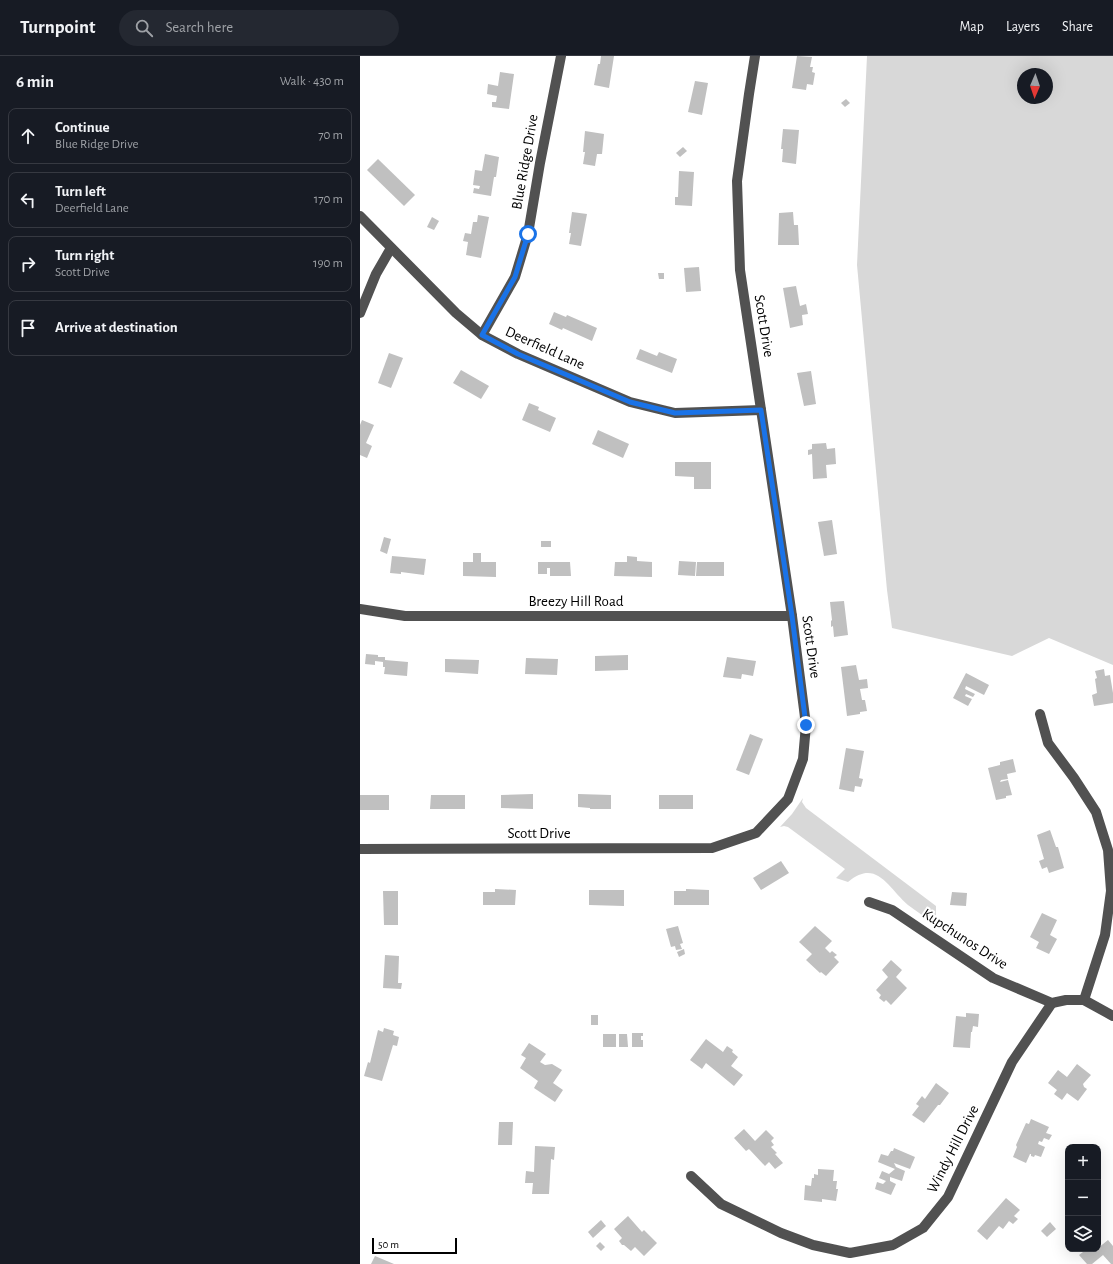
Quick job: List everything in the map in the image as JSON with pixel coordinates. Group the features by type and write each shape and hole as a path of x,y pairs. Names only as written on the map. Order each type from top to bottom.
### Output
{"street":[{"name":"Blue Ridge Drive","path":"482,335 515,277 528,234 561,56"},
{"name":"Scott Drive","path":"360,849 712,848 756,833 788,800 803,759 806,725 792,616 740,270 736,181 755,56"},
{"name":"Deerfield Lane","path":"360,216 456,313 482,335 518,354 630,402 675,413 761,410"},
{"path":"360,313 376,274 391,248"},
{"name":"Breezy Hill Road","path":"360,609 405,616 792,616"},
{"path":"1040,714 1048,743 1074,778 1096,812 1108,850 1111,891 1105,935 1084,1000"},
{"name":"Kupchunos Drive","path":"869,902 892,910 993,978 1052,1003"},
{"path":"1052,1003 1066,1000 1084,1000 1113,1016"},
{"name":"Windy Hill Drive","path":"691,1176 721,1204 781,1233 813,1245 850,1253 893,1245 923,1228 948,1197 1012,1062 1052,1003"}],"shaded area":[{"path":"867,56 1113,56 1113,665 1049,638 1012,656 892,628 887,590 857,265"},
{"path":"803,798 802,802 806,808 936,906 936,925 908,905 888,884 874,874 867,873 858,875 848,882 836,878 845,869 788,827 780,827 792,814"}],"building":[{"path":"601,56 614,56 609,88 594,85"},
{"path":"797,56 812,57 810,67 813,67 812,72 815,73 813,85 807,84 806,90 792,88"},
{"path":"500,72 514,74 509,109 492,107 492,102 496,102 497,96 487,94 488,84 498,86"},
{"path":"695,81 708,83 702,115 688,112"},
{"path":"846,99 850,103 845,107 841,103"},
{"path":"783,129 799,130 796,164 782,162 783,149 781,149"},
{"path":"585,131 604,134 602,154 597,154 595,166 583,164 585,152 583,152"},
{"path":"683,147 687,151 680,157 676,153"},
{"path":"485,154 499,157 491,196 473,193 474,188 479,189 480,186 473,185 475,170 482,171"},
{"path":"378,159 415,195 404,206 367,170"},
{"path":"679,171 694,172 692,206 675,205 675,197 678,197"},
{"path":"572,212 587,214 581,246 569,244"},
{"path":"793,212 794,225 798,225 799,245 778,245 779,213"},
{"path":"478,215 489,217 481,258 466,255 468,242 463,241 465,233 471,234 473,222 477,222"},
{"path":"432,217 439,221 434,230 427,227"},
{"path":"699,267 701,291 686,292 684,268"},
{"path":"658,273 664,273 664,279 659,279"},
{"path":"796,286 800,306 806,304 808,314 802,315 803,325 790,328 783,288"},
{"path":"554,312 566,317 567,315 597,328 592,341 563,328 562,330 549,324"},
{"path":"640,349 657,356 659,352 677,359 672,373 636,359"},
{"path":"389,353 403,358 391,388 378,383"},
{"path":"461,370 489,386 481,399 453,383"},
{"path":"811,371 816,404 804,406 797,373"},
{"path":"529,403 539,407 538,410 556,418 550,432 522,420"},
{"path":"362,420 374,425 366,443 372,446 367,458 360,455 360,425"},
{"path":"598,430 629,444 623,458 592,444"},
{"path":"826,443 827,449 835,448 836,464 826,465 827,478 813,479 812,454 808,455 808,450 812,449 812,444"},
{"path":"675,462 711,462 711,489 694,489 694,477 675,476"},
{"path":"832,520 837,554 824,556 818,522"},
{"path":"384,537 391,539 387,554 380,551"},
{"path":"541,541 551,541 551,547 541,547"},
{"path":"473,553 481,553 481,562 496,562 496,577 463,576 463,562 473,562"},
{"path":"392,556 426,559 424,575 401,572 401,574 390,573"},
{"path":"627,556 637,557 637,561 652,562 652,577 614,576 615,562 627,562"},
{"path":"679,561 696,562 695,576 678,575"},
{"path":"538,562 570,562 571,576 550,576 550,568 547,568 547,574 538,574"},
{"path":"697,562 724,562 724,576 696,576"},
{"path":"844,601 848,635 834,637 833,626 831,627 832,620 830,602"},
{"path":"366,654 385,657 385,660 408,662 407,676 384,674 385,667 383,667 383,662 375,661 375,665 365,664"},
{"path":"628,655 628,670 595,671 595,656"},
{"path":"727,657 756,661 753,676 742,674 741,679 723,677"},
{"path":"526,658 558,659 557,675 525,674"},
{"path":"445,659 479,660 478,674 445,672"},
{"path":"856,665 859,680 867,679 868,688 860,689 862,700 865,700 867,711 860,712 860,714 847,716 841,667"},
{"path":"1104,669 1105,676 1110,675 1113,703 1094,706 1092,695 1097,693 1095,679 1097,678 1095,671"},
{"path":"966,673 989,685 984,695 966,686 965,689 975,694 973,697 966,694 965,696 972,699 968,706 953,698"},
{"path":"750,734 763,739 749,775 736,770"},
{"path":"846,748 864,751 859,778 863,779 861,787 855,786 854,792 839,789"},
{"path":"1013,759 1016,772 1007,774 1008,779 1001,780 1000,782 1008,780 1012,795 996,800 988,768 1000,765 1000,762"},
{"path":"533,794 533,809 501,808 501,795"},
{"path":"578,794 611,795 611,809 590,809 578,807"},
{"path":"360,795 389,795 389,810 360,810"},
{"path":"431,795 465,795 465,809 430,809"},
{"path":"659,795 693,795 693,809 659,809"},
{"path":"1050,830 1056,847 1058,847 1064,868 1049,873 1047,867 1042,869 1039,861 1044,859 1037,835"},
{"path":"781,861 789,873 761,890 753,878"},
{"path":"495,889 516,890 515,905 483,905 483,892 495,892"},
{"path":"686,889 709,890 709,905 674,905 674,891 686,891"},
{"path":"589,890 624,890 624,906 589,905"},
{"path":"383,891 398,891 398,925 384,925"},
{"path":"952,892 967,893 966,906 950,905"},
{"path":"1042,913 1057,920 1050,935 1057,939 1049,954 1036,948 1039,942 1030,937"},
{"path":"678,926 683,943 680,944 682,949 676,950 675,946 671,947 666,929"},
{"path":"815,926 832,941 825,948 830,953 832,951 837,955 834,957 839,962 826,976 821,972 820,973 806,960 812,954 799,942"},
{"path":"684,949 685,954 679,957 677,952"},
{"path":"385,955 399,956 398,983 402,983 401,989 383,988"},
{"path":"891,960 902,970 896,977 907,988 891,1005 886,1000 884,1002 879,998 881,995 876,990 888,977 882,970"},
{"path":"966,1013 979,1014 978,1027 973,1026 971,1032 970,1048 953,1047 956,1016 966,1017"},
{"path":"591,1015 598,1015 598,1025 591,1025"},
{"path":"384,1028 394,1031 393,1035 399,1037 397,1046 393,1045 382,1081 364,1076 368,1062 370,1063 378,1030 383,1032"},
{"path":"632,1033 643,1033 641,1040 643,1040 643,1047 632,1047"},
{"path":"603,1034 616,1034 616,1047 603,1047"},
{"path":"619,1034 627,1034 628,1047 619,1047"},
{"path":"706,1039 723,1052 727,1046 733,1050 732,1052 738,1057 731,1066 743,1075 734,1086 706,1063 702,1069 690,1060"},
{"path":"529,1043 546,1054 540,1062 545,1065 552,1064 562,1070 553,1083 563,1090 555,1102 534,1088 538,1081 520,1068 526,1058 521,1055"},
{"path":"1077,1064 1091,1075 1083,1084 1087,1089 1078,1101 1067,1093 1062,1100 1054,1094 1057,1090 1048,1083 1058,1070 1067,1077"},
{"path":"936,1083 949,1093 924,1123 912,1115 919,1106 916,1104 922,1096 925,1099"},
{"path":"1031,1119 1049,1127 1046,1133 1052,1135 1049,1140 1044,1138 1042,1142 1039,1141 1038,1144 1045,1147 1041,1157 1035,1155 1034,1157 1030,1154 1026,1163 1013,1157 1017,1147 1016,1145 1026,1123 1029,1124"},
{"path":"499,1122 513,1122 512,1145 498,1145"},
{"path":"744,1129 755,1141 766,1130 774,1138 771,1141 774,1145 771,1147 783,1163 775,1169 769,1162 765,1166 749,1149 746,1151 734,1138"},
{"path":"535,1146 555,1147 554,1160 551,1159 549,1194 532,1194 533,1183 525,1183 526,1171 534,1172"},
{"path":"894,1148 915,1157 910,1169 894,1163 896,1167 905,1171 902,1181 890,1177 890,1181 896,1184 891,1195 875,1189 877,1182 883,1184 886,1181 879,1178 882,1171 889,1174 895,1169 878,1162 881,1154 888,1156"},
{"path":"818,1169 834,1170 833,1181 837,1181 836,1189 838,1189 836,1201 822,1199 822,1202 804,1200 805,1185 811,1186 814,1174 818,1175"},
{"path":"1006,1198 1020,1210 1014,1216 1018,1219 1013,1224 1009,1221 1003,1229 999,1226 987,1240 977,1231"},
{"path":"628,1216 642,1232 644,1230 657,1243 644,1256 635,1247 631,1251 622,1245 619,1241 622,1238 614,1229"},
{"path":"601,1220 606,1226 593,1238 588,1232"},
{"path":"1050,1222 1056,1229 1047,1237 1041,1231"},
{"path":"1108,1240 1113,1246 1113,1264 1111,1264 1103,1255 1092,1264 1087,1264 1079,1255 1083,1252 1101,1252 1101,1246"},
{"path":"600,1242 605,1247 601,1251 596,1246"},
{"path":"375,1256 394,1264 371,1264"}],"route":[{"path":"528,234 515,277 482,335 518,354 630,402 675,413 761,410 792,616 806,725"}]}
